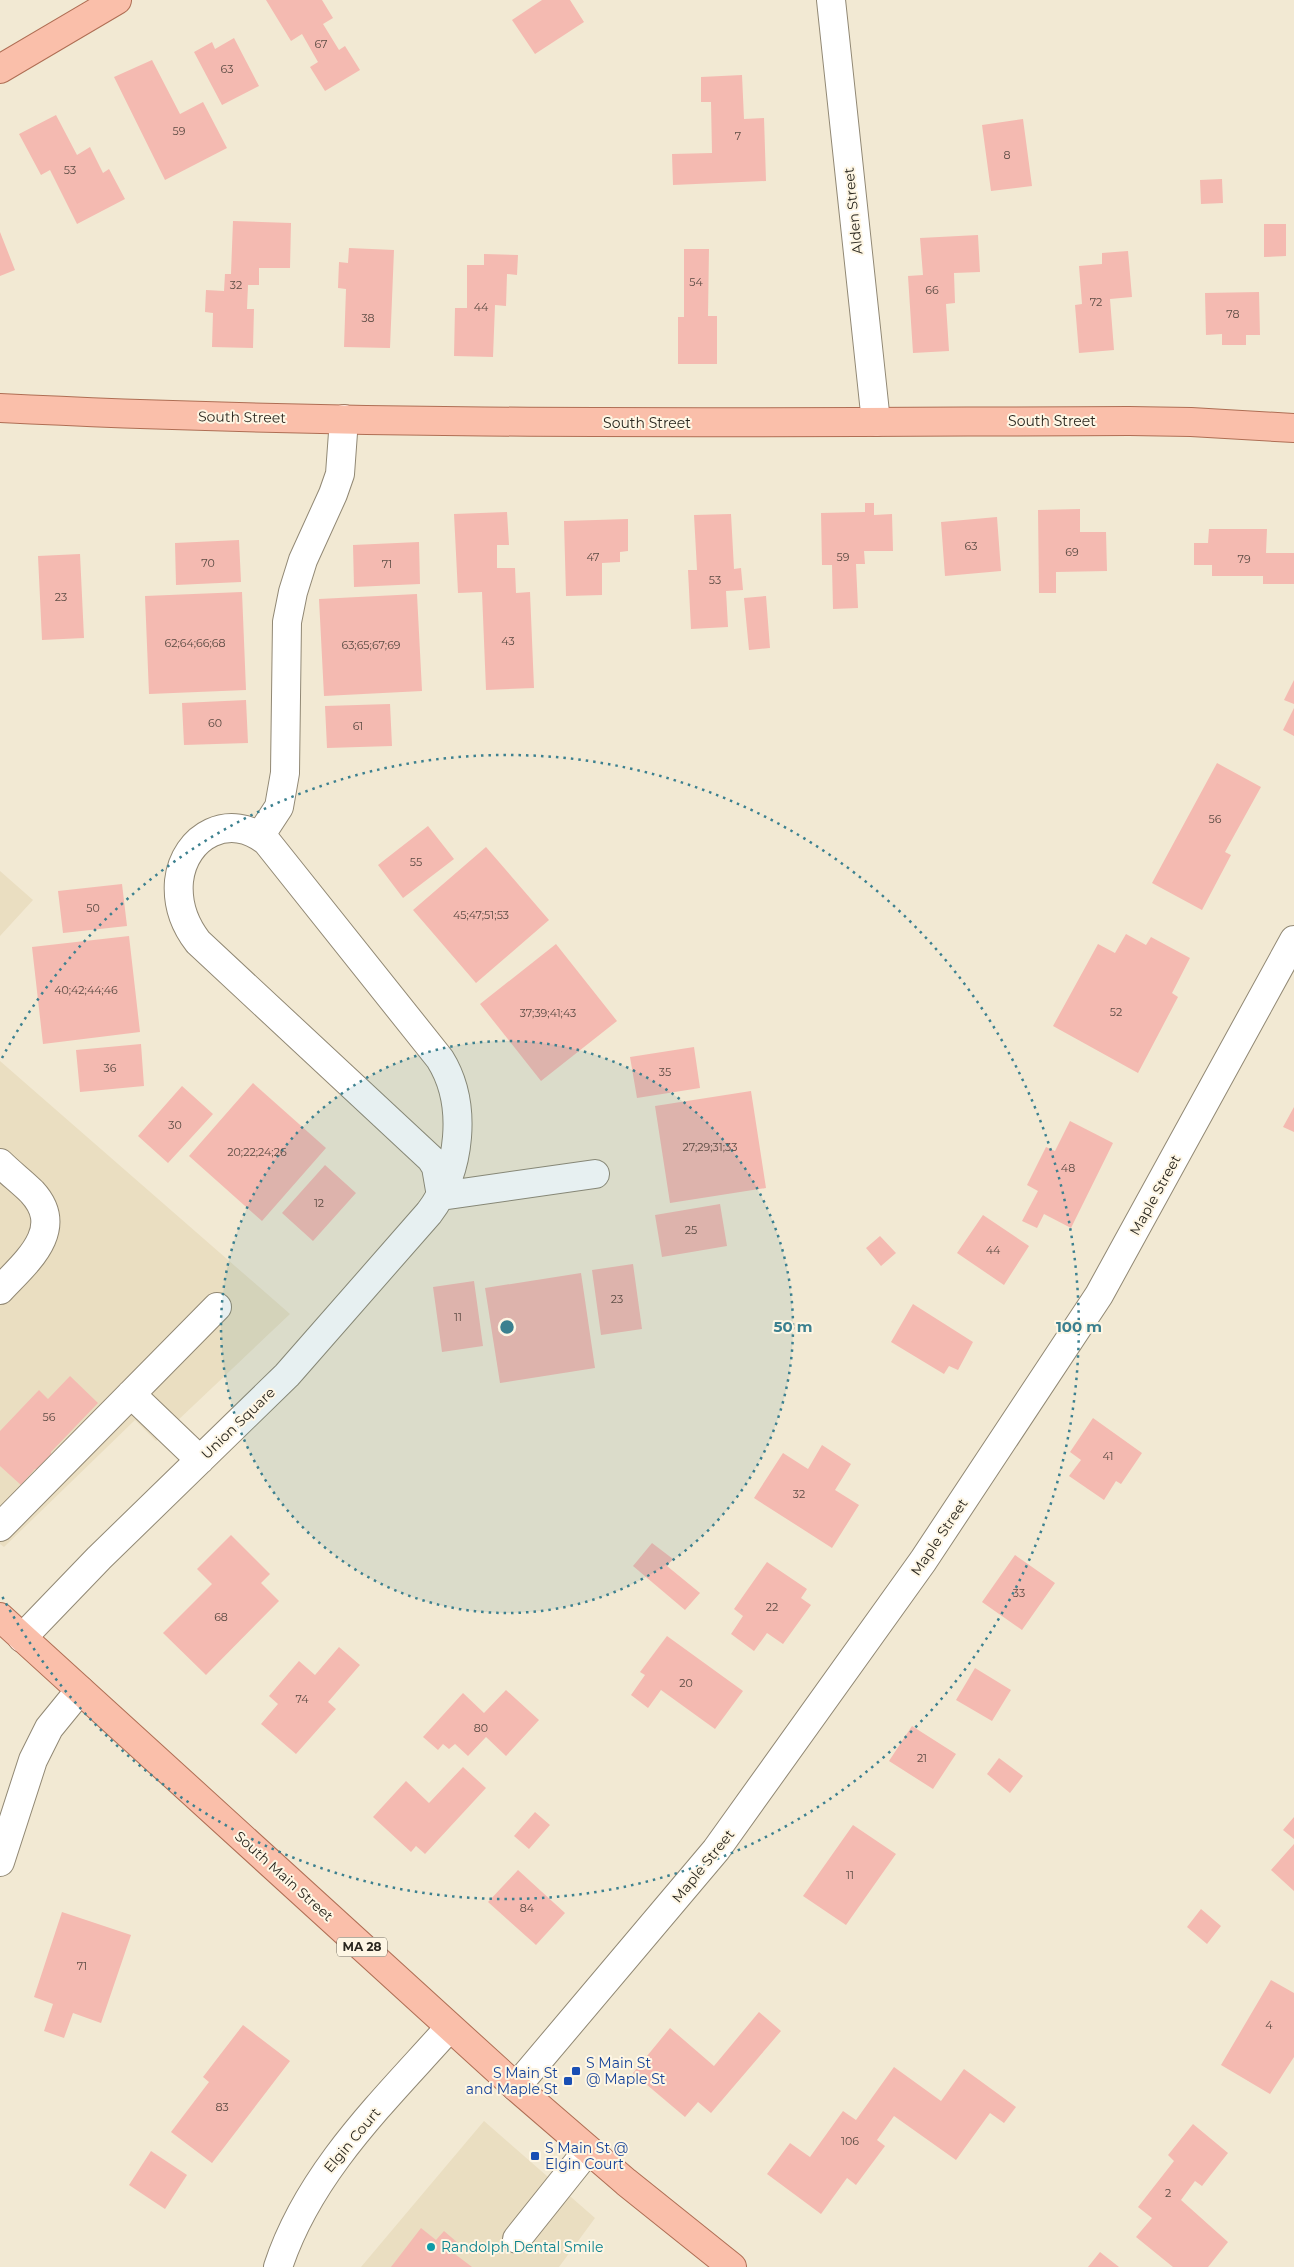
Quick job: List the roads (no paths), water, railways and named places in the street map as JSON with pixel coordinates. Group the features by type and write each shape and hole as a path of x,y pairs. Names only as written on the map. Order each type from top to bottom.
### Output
{"main road":[{"path":"0,69 117,0"},
{"name":"South Street","path":"0,408 118,414 660,424 1191,422 1294,428"},
{"name":"South Main Street","path":"0,1617 449,2028 588,2150 732,2267"}],"street":[{"name":"Alden Street","path":"831,0 876,422"},
{"path":"344,419 340,474 333,494 310,543 290,607 287,630 285,773 279,807 260,836 240,828 222,829 204,836 188,853 179,879 178,894 181,908 190,932 198,942 431,1159 436,1167 441,1196 595,1174"},
{"name":"Union Square","path":"22,1638 80,1576 287,1375 429,1213 441,1196 452,1163 457,1127 455,1091 450,1074 434,1051 267,842 260,836"},
{"name":"Maple Street","path":"516,2087 716,1850 923,1562 1099,1294 1294,940"},
{"path":"0,1163 33,1193 42,1206 45,1221 43,1237 37,1251 0,1290"},
{"path":"0,1527 216,1307"},
{"path":"131,1394 200,1460"},
{"path":"0,1862 33,1760 49,1728 80,1690"},
{"name":"Elgin Court","path":"278,2267 297,2221 330,2165 449,2028"},
{"path":"517,2239 588,2150"}],"place":[{"name":"S Main St @ Maple St","path":"576,2071"},
{"name":"S Main St and Maple St","path":"568,2081"},
{"name":"S Main St @ Elgin Court","path":"535,2156"},
{"name":"Randolph Dental Smile","path":"431,2247"}]}
